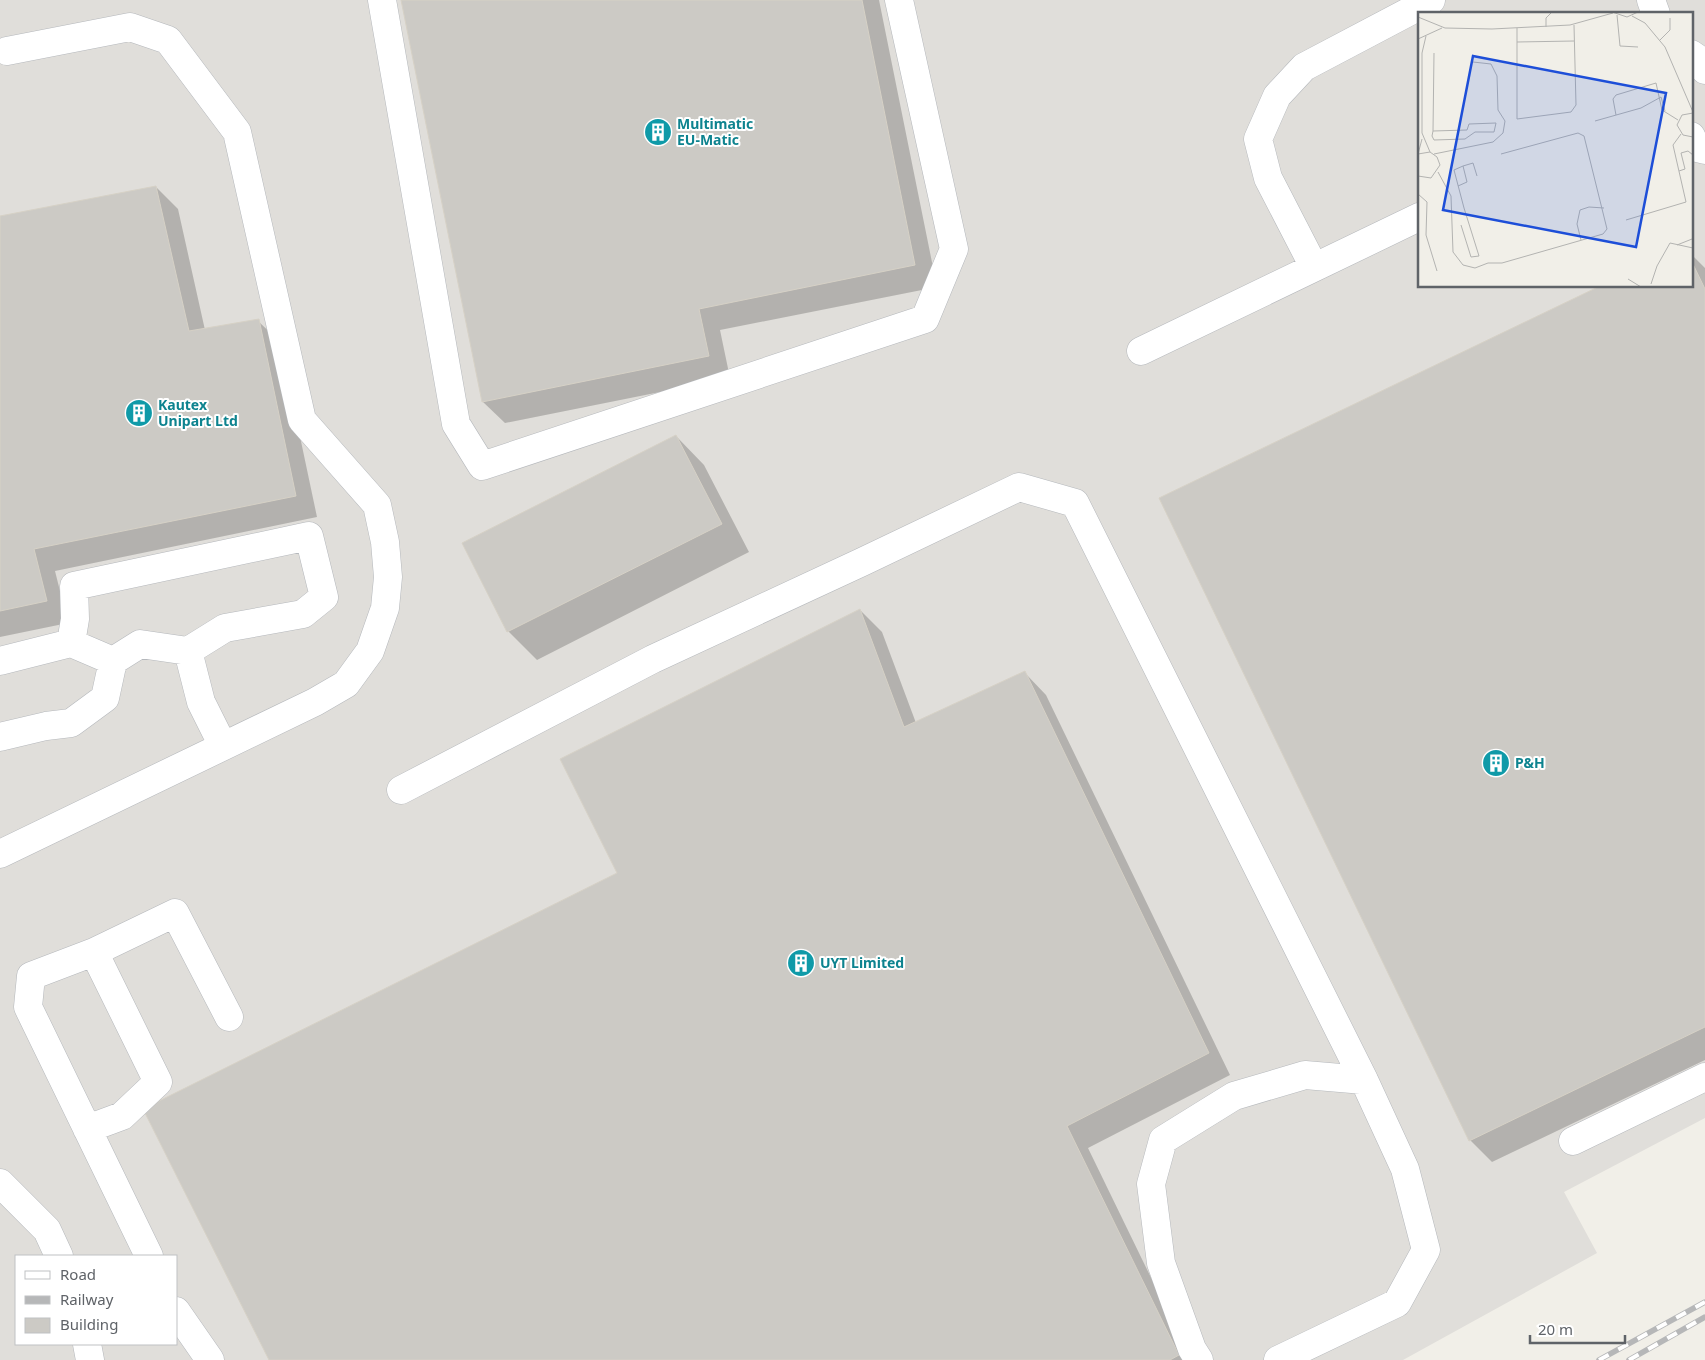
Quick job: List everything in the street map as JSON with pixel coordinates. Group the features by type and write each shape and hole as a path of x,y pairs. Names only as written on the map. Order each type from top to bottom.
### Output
{"lane":[{"path":"382,0 456,424 482,466 925,319 954,250 899,0"},
{"path":"1314,268 1268,178 1258,139 1277,96 1304,67 1431,0"},
{"path":"1651,0 1655,12"},
{"path":"0,854 315,702 346,684 370,651 385,608 388,577 385,542 377,505 302,420 237,132 168,40 130,27 7,51"},
{"path":"1692,55 1700,60 1705,70"},
{"path":"1692,138 1697,148 1705,150"},
{"path":"1141,351 1418,217"},
{"path":"401,790 653,659 1019,487 1075,503 1364,1080 1405,1169 1426,1250 1397,1303 1278,1360"},
{"path":"0,737 46,726 71,723 105,698 113,661 140,644 188,652 226,628 303,614 324,597 309,536 74,586 75,620 71,643"},
{"path":"0,661 71,643 113,661"},
{"path":"188,652 201,702 223,746"},
{"path":"149,1255 28,1007 31,976 94,952 174,913 229,1017"},
{"path":"87,1129 122,1116 158,1082 94,952"},
{"path":"1199,1360 1192,1349 1161,1263 1151,1184 1163,1140 1234,1096 1252,1090 1305,1075 1364,1080"},
{"path":"1573,1141 1705,1077"},
{"path":"0,1183 47,1230 59,1255"},
{"path":"178,1314 210,1360"},
{"path":"87,1345 90,1360"}],"shaded area":[{"path":"0,0 1705,0 1705,1118 1564,1192 1597,1253 1403,1360 0,1360"}],"building":[{"name":"Multimatic EU-Matic","path":"401,0 862,0 915,265 699,309 709,356 482,402"},
{"name":"Kautex Unipart Ltd","path":"156,186 189,331 259,319 296,496 34,549 47,601 0,611 0,216"},
{"name":"P&H","path":"1692,262 1705,289 1705,1027 1469,1141 1159,498 1596,288 1692,288"},
{"path":"676,435 722,524 507,632 462,543"},
{"name":"UYT Limited","path":"860,609 904,727 1025,671 1209,1053 1067,1126 1179,1355 1170,1360 269,1360 143,1109 617,873 560,759"}],"railway":[{"path":"1599,1360 1705,1302"},
{"path":"1629,1360 1705,1317"}],"place":[{"name":"Multimatic EU-Matic","path":"658,132"},
{"name":"Kautex Unipart Ltd","path":"139,413"},
{"name":"P&H","path":"1496,763"},
{"name":"UYT Limited","path":"801,963"}]}
